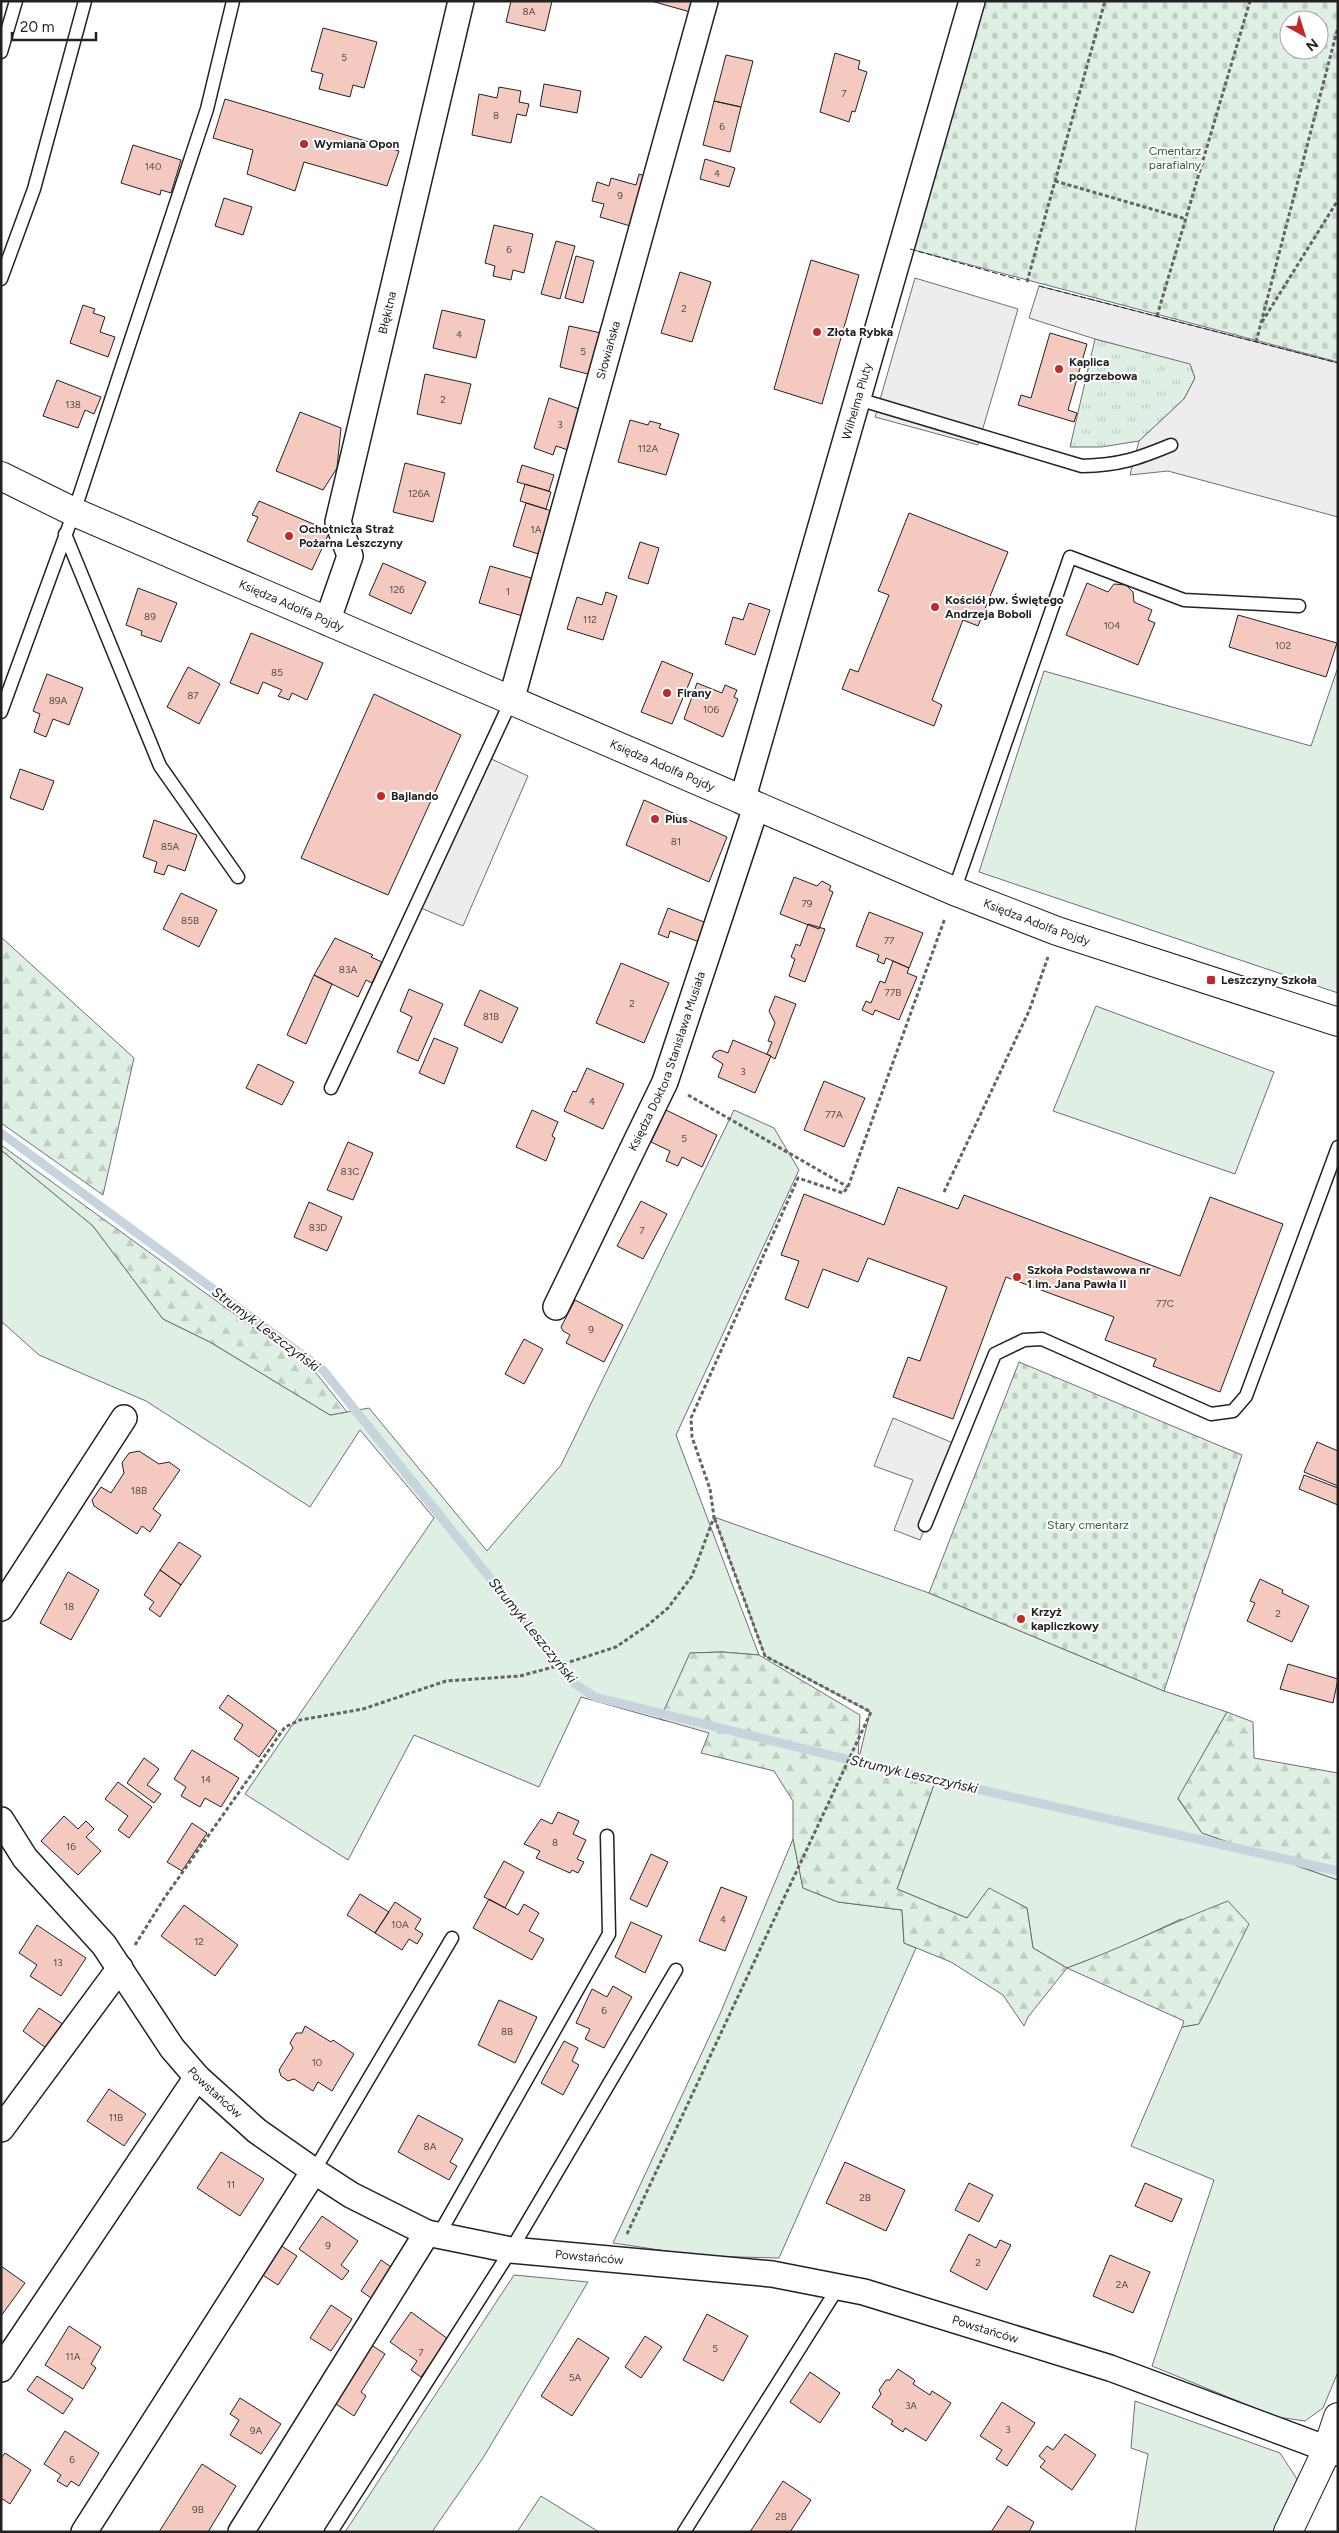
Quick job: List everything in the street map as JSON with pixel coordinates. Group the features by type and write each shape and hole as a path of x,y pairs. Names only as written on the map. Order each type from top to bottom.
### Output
{"street":[{"name":"Błękitna","path":"327,622 350,556 338,522 461,1"},
{"name":"Słowiańska","path":"511,700 705,1"},
{"name":"Wilhelma Pluty","path":"749,804 858,399 972,1"},
{"name":"Księdza Adolfa Pojdy","path":"1,476 70,523 327,622 954,891 1057,931 1338,1022"},
{"name":"Księdza Doktora Stanisława Musiała","path":"556,1307 665,1082 749,804"},
{"path":"1,1608 124,1418"},
{"name":"Powstańców","path":"1,1820 25,1858 78,1914 120,1968 172,2048 197,2077 257,2131 314,2171 351,2195 432,2235 511,2250 772,2274 864,2292 1110,2368 1333,2452"},
{"path":"1,2129 120,1968"},
{"path":"1,2369 197,2077"},
{"path":"84,2532 314,2171"},
{"path":"241,2532 432,2235"},
{"path":"1288,2532 1333,2452 1338,2417"}],"lane":[{"path":"1,52 16,1"},
{"path":"1,279 34,189 85,1"},
{"path":"1,712 70,523 207,109 233,1"},
{"path":"858,399 1082,466 1112,466 1138,458 1171,444"},
{"path":"70,523 160,766 238,877"},
{"path":"954,891 1070,557 1184,600 1300,606"},
{"path":"331,1088 511,700"},
{"path":"925,1525 995,1354 1024,1340 1042,1340 1211,1414 1233,1411 1246,1396 1338,1147"},
{"path":"432,2235 609,1934 607,1836"},
{"path":"314,2171 452,1938"},
{"path":"332,2532 511,2250 676,1970"},
{"path":"684,2532 839,2286"}],"path":[{"path":"1027,282 1105,1"},
{"path":"1157,316 1250,1"},
{"path":"1256,342 1338,27"},
{"path":"1055,180 1186,219"},
{"path":"1260,325 1338,200"},
{"path":"616,2260 871,1712 765,1656 714,1517 710,1489 692,1437 691,1418 798,1178 843,1193 848,1187 954,891"},
{"path":"944,1192 1029,1011 1057,931"},
{"path":"665,1082 848,1187"},
{"path":"120,1968 165,1897 285,1727 300,1720 363,1709 446,1681 520,1676 616,1647 648,1625 668,1608 692,1576 714,1517"}],"green space":[{"name":"Cmentarz parafialny","path":"982,1 1338,1 1338,362 910,249"},
{"path":"1095,339 1190,363 1195,378 1184,399 1139,441 1101,447 1070,447"},
{"path":"1338,667 1338,993 979,872 1044,671 1311,746"},
{"path":"1,937 134,1058 103,1195 1,1123"},
{"path":"1096,1006 1274,1072 1235,1174 1053,1111"},
{"path":"734,1110 774,1128 799,1170 676,1435 759,1655 722,1652 690,1653 666,1721 581,1697 539,1787 414,1735 348,1860 245,1794 434,1518 360,1430 310,1507 146,1401 39,1355 1,1321 1,1150 93,1226 163,1319 210,1342 330,1415 369,1408 487,1551 561,1465"},
{"path":"1,1145 316,1373 347,1412 330,1415 210,1342 163,1319 93,1226 1,1150"},
{"name":"Stary cmentarz","path":"1019,1362 1242,1455 1164,1691 929,1593"},
{"path":"714,1517 929,1593 1164,1691 1227,1712 1178,1799 1202,1833 1338,1880 1338,2372 1323,2408 1305,2421 1277,2417 1152,2366 1214,2180 1131,2146 1182,2027 1199,2024 1181,1919 1117,1949 1067,1968 1033,1948 1027,1908 989,1889 967,1918 897,1889 937,1776 858,1762 870,1712 765,1656"},
{"path":"722,1652 759,1655 860,1715 858,1762 937,1776 897,1889 967,1918 989,1888 1027,1908 1033,1948 1067,1968 1028,2017 1024,2026 1003,1995 951,1962 904,1943 902,1910 838,1902 803,1888 793,1839 793,1801 774,1771 701,1753 709,1733 660,1719 690,1653"},
{"path":"1227,1712 1253,1722 1254,1758 1338,1773 1338,1880 1202,1833 1178,1798"},
{"path":"793,1839 803,1888 838,1902 902,1910 904,1943 916,1948 779,2258 700,2256 613,2243 720,2014"},
{"path":"1228,1901 1249,1924 1199,2024 1182,2027 1184,2021 1067,1968"},
{"path":"514,2275 588,2282 483,2458 432,2532 345,2532"},
{"path":"1135,2401 1280,2453 1297,2479 1288,2503 1273,2532 1135,2532 1148,2454 1131,2448"},
{"path":"541,2496 599,2532 517,2532"}],"shaded area":[{"path":"915,278 1018,309 978,445 875,417"},
{"path":"1039,286 1338,363 1338,517 1168,471 1130,475 1139,441 1184,399 1195,378 1190,364 1095,339 1029,318"},
{"path":"485,756 528,776 463,926 421,908"},
{"path":"893,1418 958,1445 920,1540 894,1530 913,1480 874,1466"}],"building":[{"path":"511,1 552,1 545,31 506,22"},
{"path":"651,1 697,1 694,13"},
{"path":"323,28 377,42 364,88 353,85 350,97 319,89 323,74 311,71"},
{"path":"835,53 860,61 858,69 867,72 855,112 852,111 849,122 820,112"},
{"path":"726,55 753,61 741,107 714,101"},
{"path":"544,84 581,91 577,113 540,106"},
{"path":"499,87 521,91 519,102 529,104 526,116 517,114 511,143 472,135 479,94 497,98"},
{"name":"Wymiana Opon","path":"225,99 399,151 387,186 304,162 295,191 247,174 253,150 213,138"},
{"path":"714,101 741,107 730,152 703,145"},
{"path":"133,145 181,160 171,193 161,190 160,195 121,183"},
{"path":"705,159 735,168 729,187 700,179"},
{"path":"639,174 651,178 637,228 600,217 604,204 592,201 597,182 609,186 611,178 636,185"},
{"path":"224,198 252,207 243,235 215,226"},
{"path":"494,225 533,234 524,273 513,270 511,280 493,276 495,266 485,263"},
{"path":"556,241 575,246 560,299 541,294"},
{"path":"576,256 594,261 583,303 565,298"},
{"name":"Złota Rybka","path":"811,260 859,275 822,404 774,389"},
{"path":"680,272 711,282 692,342 661,333"},
{"path":"83,305 95,309 93,313 105,317 100,332 115,337 108,357 70,343"},
{"path":"442,310 485,320 476,358 433,348"},
{"path":"569,326 606,334 596,376 560,367"},
{"name":"Kaplica pogrzebowa","path":"1050,333 1087,344 1068,410 1077,413 1074,422 1018,405 1021,395 1031,398"},
{"path":"425,374 471,384 461,424 417,414"},
{"path":"57,380 101,397 94,414 85,410 78,428 43,416"},
{"path":"549,398 585,411 571,451 556,446 553,455 534,448"},
{"path":"300,412 341,428 337,468 323,490 276,471"},
{"path":"630,420 648,425 650,421 661,424 659,428 679,434 666,475 618,462"},
{"path":"405,463 445,473 433,522 393,512"},
{"path":"522,465 554,475 549,491 517,482"},
{"path":"525,484 551,492 546,509 520,501"},
{"name":"Ochotnicza Straż Pożarna Leszczyny","path":"259,501 330,531 312,570 247,541 258,517 252,515"},
{"path":"526,503 558,513 545,556 513,546"},
{"name":"Kościół pw. Świętego Andrzeja Boboli","path":"909,513 1008,552 978,626 963,620 932,700 942,705 934,726 842,689 850,669 858,672 889,595 878,591"},
{"path":"640,542 659,548 648,584 628,578"},
{"path":"383,563 426,582 411,614 369,595"},
{"path":"490,566 538,580 526,617 479,603"},
{"path":"1087,583 1108,592 1114,584 1126,585 1133,592 1134,602 1152,610 1148,620 1155,623 1138,665 1066,635"},
{"path":"138,588 177,603 161,642 141,635 142,631 126,625"},
{"path":"606,592 617,596 603,640 567,629 577,597 602,605"},
{"path":"749,603 770,610 755,655 725,644 733,617 743,620"},
{"path":"1238,615 1337,643 1326,677 1229,647"},
{"path":"251,633 323,663 307,700 292,693 289,700 278,696 282,690 263,682 258,694 230,683"},
{"name":"Firany","path":"662,661 693,674 672,724 641,712"},
{"path":"188,667 220,684 199,724 167,707"},
{"path":"47,674 83,688 69,725 53,719 46,737 34,732 40,714 33,711"},
{"path":"697,683 722,693 725,685 737,690 734,697 738,699 723,737 684,719"},
{"name":"Bajlando","path":"374,694 461,735 388,895 301,858"},
{"path":"20,769 54,781 43,810 10,798"},
{"path":"644,800 727,837 709,882 626,845"},
{"path":"154,820 197,835 185,871 168,865 164,875 154,872 157,862 143,857"},
{"path":"794,877 817,886 822,881 831,886 829,890 833,892 819,929 780,914"},
{"path":"181,893 217,910 199,947 163,929"},
{"path":"668,908 709,924 702,943 670,931 668,938 658,934"},
{"path":"869,912 923,933 909,968 886,958 884,964 877,961 879,955 856,946"},
{"path":"808,924 825,929 805,982 789,976 795,959 791,957 796,944 800,946"},
{"path":"335,938 373,955 371,957 382,962 372,983 366,980 358,997 314,975"},
{"path":"893,961 909,968 907,973 917,977 899,1020 875,1010 873,1015 862,1010 866,1001 871,1003 880,981 885,983"},
{"path":"621,963 669,983 644,1043 596,1023"},
{"path":"314,975 332,984 306,1044 287,1035"},
{"path":"409,989 443,1004 418,1061 397,1052 412,1017 400,1011"},
{"path":"480,990 518,1008 502,1043 464,1025"},
{"path":"775,996 796,1004 775,1059 767,1054 772,1042 768,1041 775,1023 769,1011"},
{"path":"434,1038 458,1048 444,1084 419,1073"},
{"path":"733,1040 771,1056 755,1093 718,1077 723,1064 712,1057 715,1052 720,1050 728,1053"},
{"path":"258,1064 294,1082 282,1105 246,1088"},
{"path":"587,1068 624,1084 603,1129 564,1111 573,1091 576,1092"},
{"path":"824,1081 865,1098 844,1147 804,1130"},
{"path":"532,1110 558,1122 552,1136 555,1138 546,1161 516,1147"},
{"path":"666,1110 717,1135 702,1167 682,1157 678,1166 666,1161 670,1151 651,1142"},
{"path":"348,1142 373,1153 353,1200 327,1190"},
{"path":"898,1187 958,1209 964,1195 1180,1276 1210,1197 1283,1224 1220,1392 1153,1366 1156,1359 1105,1340 1114,1317 1006,1277 953,1419 893,1397 908,1357 920,1361 947,1287 868,1258 858,1282 823,1269 808,1308 785,1299 799,1261 781,1255 804,1194 884,1225"},
{"path":"641,1201 667,1214 643,1259 617,1246"},
{"path":"309,1202 342,1217 327,1251 294,1237"},
{"path":"575,1300 623,1325 604,1362 566,1343 570,1335 563,1331 561,1327"},
{"path":"524,1339 543,1349 524,1384 505,1374"},
{"path":"1317,1442 1338,1451 1338,1486 1304,1472"},
{"path":"139,1451 159,1464 169,1462 180,1470 153,1509 161,1515 150,1532 142,1526 137,1534 94,1506 92,1500 101,1487 111,1493 124,1473 122,1463 129,1453"},
{"path":"1304,1475 1338,1488 1338,1505 1299,1489"},
{"path":"179,1542 201,1556 181,1585 160,1570"},
{"path":"160,1570 181,1585 160,1617 149,1609 154,1602 144,1595"},
{"path":"68,1572 99,1590 71,1640 40,1623"},
{"path":"1260,1579 1283,1590 1282,1593 1309,1606 1292,1642 1247,1621 1255,1603 1250,1601"},
{"path":"1288,1664 1338,1679 1333,1703 1280,1689"},
{"path":"228,1695 277,1731 259,1757 234,1739 243,1725 219,1708"},
{"path":"192,1750 239,1778 221,1807 205,1798 200,1807 181,1796 186,1787 174,1779"},
{"path":"144,1758 159,1769 147,1785 161,1794 154,1803 127,1783"},
{"path":"118,1782 152,1807 129,1838 118,1830 128,1816 105,1799"},
{"path":"558,1812 579,1821 573,1834 586,1840 577,1859 584,1862 578,1873 572,1870 570,1873 536,1858 540,1851 524,1844 541,1819 552,1824"},
{"path":"64,1816 78,1829 86,1821 94,1829 86,1837 101,1851 78,1875 41,1841"},
{"path":"192,1823 207,1833 182,1871 167,1862"},
{"path":"651,1854 668,1862 647,1907 630,1899"},
{"path":"504,1861 524,1872 505,1908 484,1897"},
{"path":"721,1887 747,1897 725,1951 699,1941"},
{"path":"360,1894 389,1912 375,1933 347,1915"},
{"path":"489,1899 518,1915 524,1904 539,1913 529,1931 544,1939 532,1960 473,1928"},
{"path":"395,1902 421,1919 415,1929 423,1934 417,1944 409,1939 402,1950 375,1933"},
{"path":"184,1905 238,1945 215,1976 161,1936"},
{"path":"631,1922 662,1936 645,1973 615,1957"},
{"path":"37,1925 86,1958 61,1996 30,1976 37,1965 19,1953"},
{"path":"613,1986 632,1997 604,2048 585,2039 590,2029 576,2023 592,1989 607,1997"},
{"path":"499,2000 537,2017 515,2063 478,2045"},
{"path":"39,2008 67,2027 50,2051 23,2031"},
{"path":"305,2026 331,2042 333,2040 354,2054 332,2091 318,2082 313,2091 294,2079 288,2081 281,2076 279,2070 293,2048 290,2043 296,2033 302,2033"},
{"path":"564,2041 578,2048 572,2061 579,2065 563,2095 541,2083"},
{"path":"109,2089 146,2114 124,2146 87,2121"},
{"path":"418,2115 463,2139 450,2162 457,2166 449,2180 398,2152"},
{"path":"221,2152 264,2179 240,2216 197,2188"},
{"path":"845,2162 905,2190 886,2231 826,2203"},
{"path":"969,2183 993,2195 979,2222 955,2210"},
{"path":"1145,2183 1182,2199 1172,2222 1135,2206"},
{"path":"322,2216 358,2241 341,2265 349,2271 342,2280 299,2249"},
{"path":"969,2234 996,2248 1000,2240 1011,2245 987,2290 950,2271"},
{"path":"277,2243 297,2256 278,2285 258,2272"},
{"path":"1110,2255 1150,2272 1133,2313 1093,2296"},
{"path":"381,2260 397,2271 377,2302 361,2291"},
{"path":"1,2266 25,2283 1,2316"},
{"path":"331,2305 352,2319 331,2351 310,2338"},
{"path":"411,2312 448,2339 421,2377 411,2370 417,2361 390,2342"},
{"path":"707,2314 748,2336 723,2381 683,2360"},
{"path":"69,2326 101,2347 91,2364 96,2368 83,2389 45,2365"},
{"path":"645,2336 662,2347 641,2378 625,2367"},
{"path":"578,2338 609,2358 572,2416 541,2396"},
{"path":"370,2344 385,2354 361,2392 366,2396 354,2416 333,2402"},
{"path":"898,2369 915,2381 913,2384 930,2395 932,2391 951,2403 926,2441 905,2428 903,2432 891,2424 893,2421 872,2407 881,2394 879,2390 886,2380 890,2380"},
{"path":"810,2372 840,2393 820,2423 790,2402"},
{"path":"37,2376 73,2399 63,2414 27,2390"},
{"path":"240,2398 281,2424 261,2454 230,2435 239,2420 230,2414"},
{"path":"1002,2402 1035,2423 1007,2466 996,2459 1002,2450 980,2436"},
{"path":"65,2431 99,2453 79,2486 71,2481 67,2487 57,2481 61,2475 44,2464"},
{"path":"1065,2434 1096,2455 1072,2490 1040,2467 1045,2461 1039,2456 1047,2446 1053,2450"},
{"path":"5,2453 31,2470 10,2504 1,2498 1,2458"},
{"path":"202,2464 236,2486 208,2532 159,2532"},
{"path":"783,2481 811,2500 790,2532 750,2532"},
{"path":"1008,2506 1034,2522 1029,2532 991,2532"}],"waterway":[{"name":"Strumyk Leszczyński","path":"1,1133 323,1370 575,1684 595,1697 858,1762 1338,1871"}],"fence":[{"path":"910,249 1020,280"},
{"path":"1039,286 1338,363"}],"place":[{"name":"Wymiana Opon","path":"304,144"},
{"name":"Złota Rybka","path":"817,332"},
{"name":"Kaplica pogrzebowa","path":"1059,369"},
{"name":"Ochotnicza Straż Pożarna Leszczyny","path":"289,536"},
{"name":"Kościół pw. Świętego Andrzeja Boboli","path":"935,607"},
{"name":"Firany","path":"667,693"},
{"name":"Bajlando","path":"381,796"},
{"name":"Plus","path":"655,819"},
{"name":"Leszczyny Szkoła","path":"1211,980"},
{"name":"Szkoła Podstawowa nr 1 im. Jana Pawła II","path":"1017,1277"},
{"name":"Krzyż kapliczkowy","path":"1021,1619"}]}
